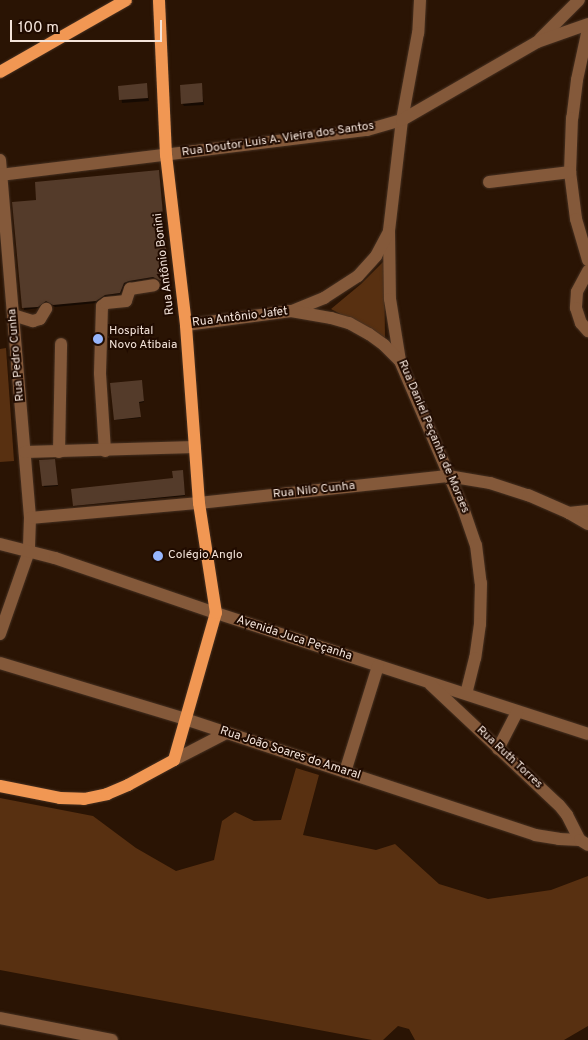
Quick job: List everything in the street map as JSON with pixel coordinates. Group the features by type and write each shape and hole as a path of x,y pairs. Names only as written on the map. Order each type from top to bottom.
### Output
{"main road":[{"path":"0,72 126,0"},
{"name":"Rua Antônio Bonini","path":"159,0 166,155 186,325 199,503 216,613"},
{"path":"0,786 60,798 84,799 107,794 128,785 174,760 216,613"}],"street":[{"name":"Rua Daniel Peçanha de Moraes","path":"420,0 418,33 402,120 390,231 390,299 400,361 463,508 476,545 481,582 480,624 475,658 466,693"},
{"name":"Rua Doutor Luis A. Vieira dos Santos","path":"537,42 578,0"},
{"name":"Rua Doutor Luis A. Vieira dos Santos","path":"1,175 367,130 402,120 537,42 588,24"},
{"path":"588,29 572,118 570,172 576,219 588,260"},
{"name":"Rua Pedro Cunha","path":"0,160 30,518 29,551 0,634"},
{"path":"489,182 570,172"},
{"path":"291,312 324,298 358,276 376,256 390,231"},
{"path":"588,271 577,292 576,308 581,323 588,331"},
{"path":"105,451 100,373 102,306 106,303 126,301 130,289 154,285"},
{"path":"324,298 323,309 330,318"},
{"path":"14,316 33,321 40,320 46,309"},
{"name":"Rua Antônio Jafet","path":"186,325 291,312 330,318 349,323 369,334 384,345 400,361"},
{"path":"59,452 61,344"},
{"path":"24,452 195,447"},
{"name":"Rua Nilo Cunha","path":"30,518 199,503 448,476 490,483 528,495 570,513 588,524"},
{"path":"570,513 588,511"},
{"name":"Avenida Juca Peçanha","path":"0,544 56,558 216,613 588,734"},
{"name":"Rua João Soares do Amaral","path":"0,663 185,719 535,836 584,842"},
{"path":"345,772 378,666"},
{"name":"Rua Ruth Torres","path":"429,683 559,805 568,815 584,842"},
{"path":"498,749 517,712"},
{"path":"174,760 226,733"},
{"path":"0,1018 112,1040"}],"shaded area":[{"path":"384,261 385,338 331,309 361,284"},
{"path":"6,348 14,461 0,462 0,349"},
{"path":"296,768 319,775 303,835 376,850 395,844 439,884 488,899 551,890 588,876 588,1026 564,1040 415,1040 409,1029 398,1026 383,1040 372,1040 0,970 0,798 93,816 136,848 176,871 214,860 222,821 235,812 254,821 281,820"}],"building":[{"path":"147,83 148,98 119,100 118,86"},
{"path":"202,83 203,102 181,104 180,85"},
{"path":"159,170 169,280 161,281 153,277 129,281 124,283 120,293 105,295 96,301 53,305 46,301 38,307 22,308 12,202 36,200 35,182"},
{"path":"142,380 144,401 139,402 141,417 114,420 110,383"},
{"path":"55,459 58,485 42,486 39,460"},
{"path":"183,470 185,495 73,506 71,489 173,478 172,471"}],"place":[{"name":"Hospital Novo Atibaia","path":"98,339"},
{"name":"Colégio Anglo","path":"158,556"}]}
